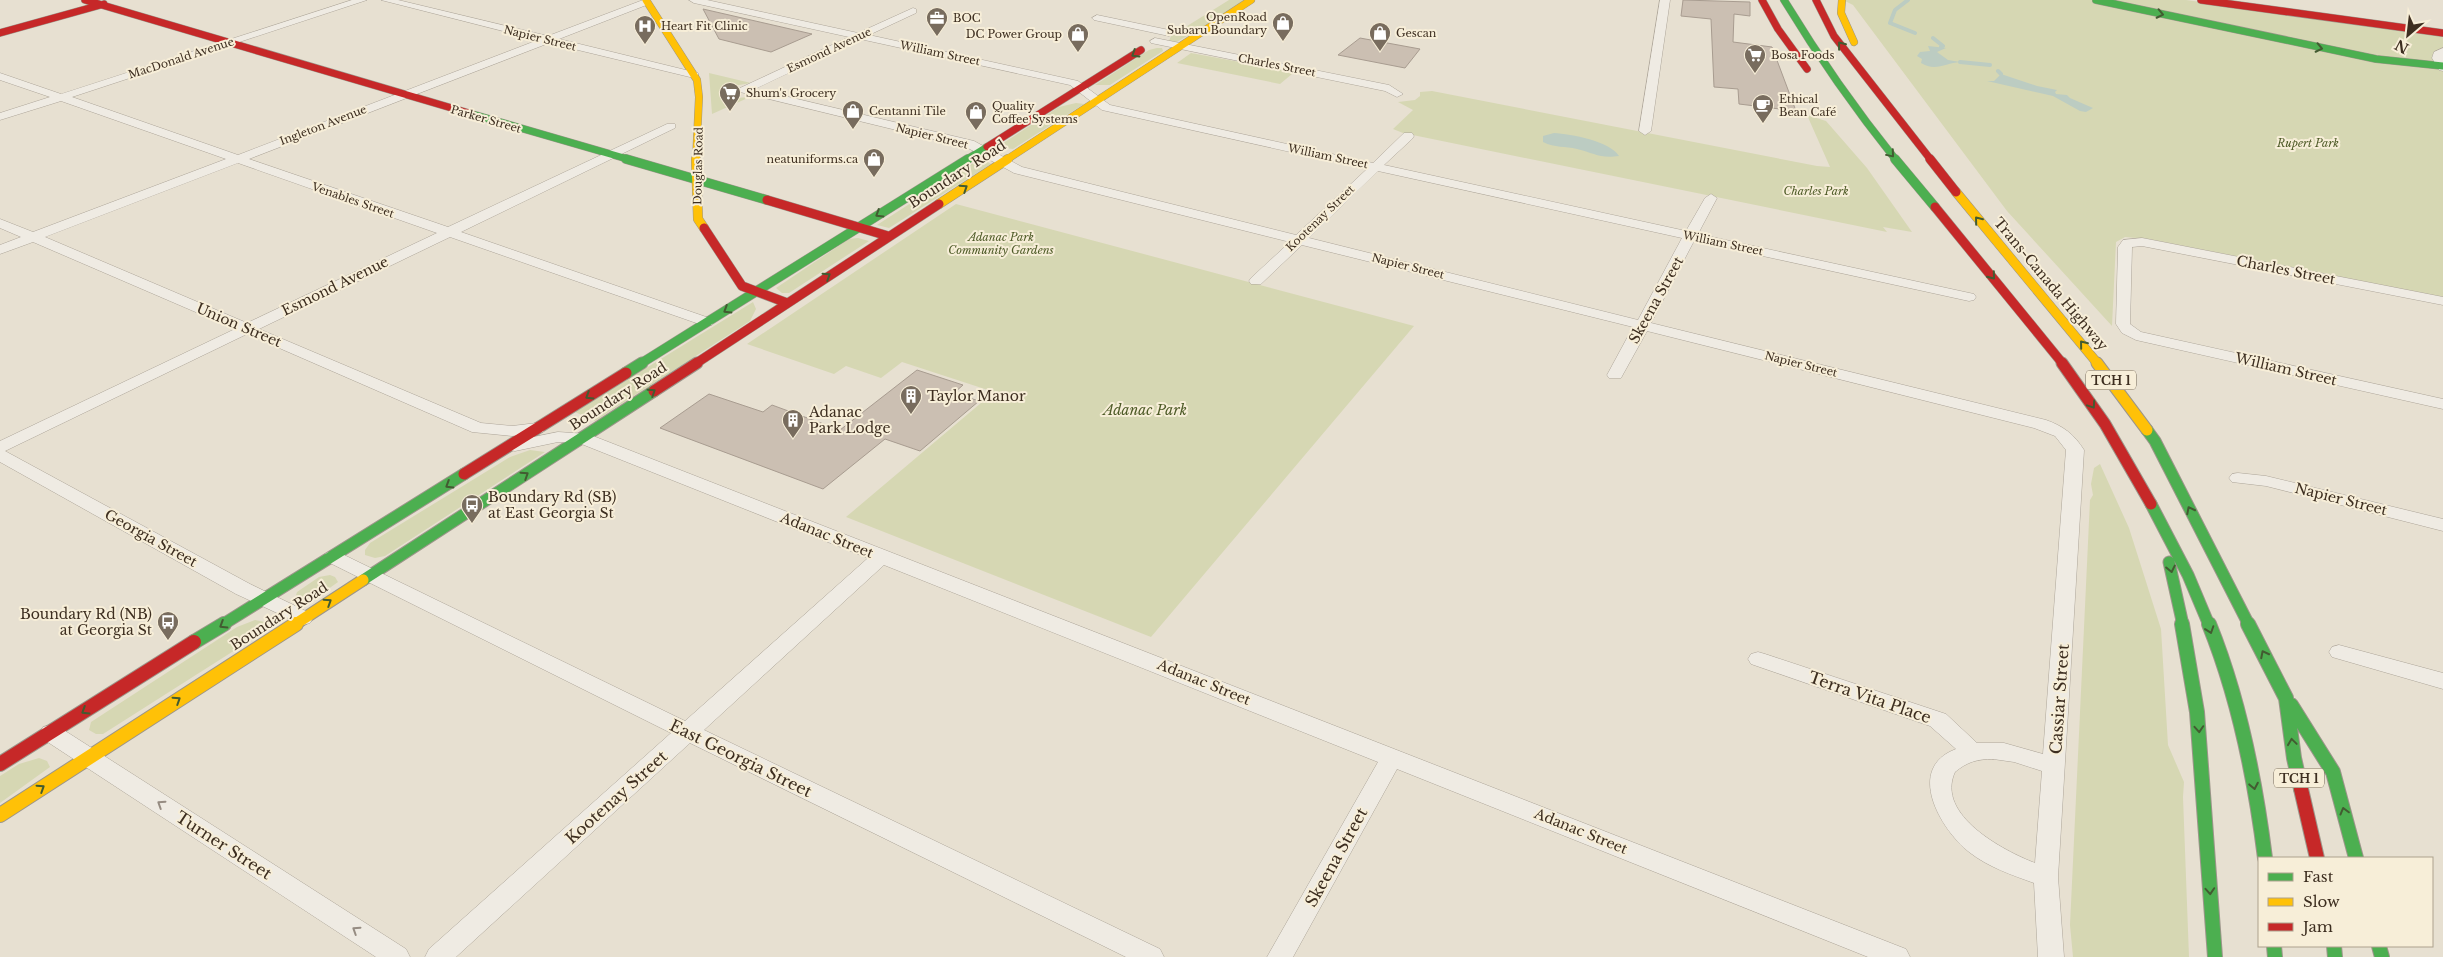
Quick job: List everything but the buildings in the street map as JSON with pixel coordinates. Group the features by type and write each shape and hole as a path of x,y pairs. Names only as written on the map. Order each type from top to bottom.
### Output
{"main road":[{"name":"Parker Street","path":"85,0 888,236"},
{"path":"0,33 117,0"},
{"name":"Boundary Road","path":"0,815 582,438 888,236 1252,0"},
{"path":"1762,0 1778,29 1802,63 1815,77"},
{"name":"TCH 1","path":"1784,0 1818,57 1860,116 2000,284 2087,397 2130,461 2199,600 2231,690 2248,759 2262,828 2265,857"},
{"name":"Trans-Canada Highway","path":"1816,0 1834,36 1985,229 2098,362 2155,441 2286,698 2294,758 2317,857"},
{"path":"1842,0 1841,13 1882,97"},
{"path":"2096,0 2376,59 2443,67"},
{"path":"2201,0 2443,33"},
{"path":"2250,0 2443,26"},
{"name":"Douglas Road","path":"646,1 694,75 699,96 698,160 695,180 698,219 742,286 754,293 787,303"},
{"name":"Boundary Road","path":"0,764 1173,30"},
{"path":"1835,99 1860,116"},
{"path":"667,172 698,160"},
{"path":"697,203 733,192"},
{"path":"2160,522 2186,641 2197,712 2215,957"},
{"path":"2286,698 2333,772 2356,857"}],"street":[{"name":"MacDonald Avenue","path":"0,117 362,0"},
{"name":"Napier Street","path":"386,0 694,75"},
{"name":"William Street","path":"694,0 1074,83 1106,108 1969,297"},
{"path":"1645,131 1665,0"},
{"name":"Ingleton Avenue","path":"0,250 646,1"},
{"name":"Esmond Avenue","path":"744,90 913,11"},
{"path":"1097,18 1173,30"},
{"name":"Charles Street","path":"1156,41 1389,88 1397,94"},
{"path":"2443,51 2438,54 2437,58 2443,67"},
{"name":"Venables Street","path":"0,76 707,322"},
{"name":"Napier Street","path":"744,90 970,144 1002,163 1026,172 2040,424 2058,430 2071,442"},
{"name":"Esmond Avenue","path":"0,447 671,126"},
{"name":"Kootenay Street","path":"1256,281 1374,166 1408,136"},
{"name":"Skeena Street","path":"1615,375 1711,198"},
{"name":"Union Street","path":"0,223 478,428 512,431 538,428"},
{"name":"Charles Street","path":"2129,332 2123,324 2125,247 2128,243 2142,242 2443,301"},
{"name":"William Street","path":"2129,332 2145,338 2443,404"},
{"path":"478,428 488,440 490,459"},
{"name":"Adanac Street","path":"507,448 558,437 582,438 1897,957"},
{"name":"Cassiar Street","path":"2050,957 2046,877 2055,767 2075,450 2071,442"},
{"name":"Georgia Street","path":"0,455 264,599 303,618"},
{"name":"Napier Street","path":"2238,478 2266,481 2443,525"},
{"name":"Kootenay Street","path":"438,957 882,556"},
{"name":"East Georgia Street","path":"333,557 1151,957"},
{"path":"2339,652 2443,681"},
{"name":"Terra Vita Place","path":"1758,660 1938,720 1973,752"},
{"name":"Turner Street","path":"51,733 397,957"},
{"path":"2046,877 1994,856 1969,838 1950,817 1940,796 1940,777 1952,760 1973,752 2002,751 2055,767"},
{"name":"Skeena Street","path":"1280,957 1392,757"}],"green space":[{"path":"1229,0 1247,0 1177,42 1169,41 1171,36"},
{"name":"Rupert Park","path":"1843,0 2186,0 2443,35 2443,50 2435,52 2432,56 2443,71 2443,297 2148,239 2125,237 2116,242 2112,326 2007,211 1853,5"},
{"path":"1162,48 1163,51 1110,85 1095,85 1149,50"},
{"path":"1191,53 1293,72 1280,84 1177,63"},
{"path":"709,73 751,83 733,86 724,92 726,95 736,98 750,97 712,114"},
{"name":"Charles Park","path":"1432,91 1830,167 1807,115 1826,121 1867,168 1912,232 1883,227 1887,232 1403,133 1393,129 1413,110 1398,102 1415,100 1420,96 1420,92"},
{"path":"1076,103 1084,104 1013,149 997,147 1059,107"},
{"path":"986,161 991,164 889,228 877,225 971,164"},
{"name":"Adanac Park","path":"956,204 1414,326 1151,637 846,517 994,392 902,362 881,378 846,366 834,374 747,344"},
{"path":"858,238 869,241 789,293 782,293 776,288 849,239"},
{"path":"753,302 756,309 750,321 595,421 575,412"},
{"path":"530,450 545,452 385,556 375,558 365,555 365,550 370,543 510,457"},
{"path":"2100,464 2129,528 2161,629 2168,745 2184,782 2189,957 2073,957 2070,925 2090,500 2093,495 2091,484 2094,468"},
{"path":"330,575 335,577 338,582 313,600 302,600 296,595 297,592 319,577"},
{"path":"255,620 265,622 268,629 103,734 96,734 89,730 91,722 237,627"},
{"path":"39,758 47,761 50,767 0,803 0,776 19,764"}],"shaded area":[{"path":"1928,46 1946,48 1937,52 1948,60 1960,62 1936,67 1926,66 1921,63 1922,59 1917,56 1920,52 1930,51"},
{"path":"2001,74 2037,86 2057,90 2056,94 2067,95 2093,108 2086,112 2080,111 2053,96 1987,81 1994,81"},
{"path":"1554,133 1599,142 1619,156 1602,156 1543,142 1543,136"}],"waterway":[{"path":"1908,0 1895,10 1890,23 1915,33"},
{"path":"1933,38 1943,46 1941,47"},
{"path":"1960,62 1990,65"},
{"path":"1998,71 2001,74"}],"traffic: fast":[{"path":"1784,0 1819,57 1860,116 1935,207"},
{"path":"2096,0 2376,59 2443,66"},
{"path":"472,114 767,200"},
{"path":"626,373 987,147"},
{"path":"363,580 654,391"},
{"path":"2147,430 2155,441 2286,698 2294,758 2301,789"},
{"path":"194,642 464,474"},
{"path":"2151,504 2194,588 2222,661 2249,760 2256,793 2265,857"},
{"path":"2169,562 2186,641 2197,712 2215,957"},
{"path":"2291,705 2333,772 2356,857"},
{"path":"2274,947 2275,957"},
{"path":"2334,947 2335,957"},
{"path":"2379,947 2382,957"}],"traffic: slow":[{"path":"646,0 697,80 699,97 695,180 698,219 704,228"},
{"path":"939,204 1251,0"},
{"path":"1842,0 1841,13 1854,42"},
{"path":"1956,192 2103,370 2147,430"},
{"path":"0,815 363,580"}],"traffic: jam":[{"path":"85,0 472,114"},
{"path":"1762,0 1778,29 1807,69"},
{"path":"1816,0 1834,36 1956,192"},
{"path":"2201,0 2443,33"},
{"path":"0,33 104,4"},
{"path":"987,147 1141,50"},
{"path":"767,200 888,236"},
{"path":"654,391 939,204"},
{"path":"1935,207 2052,349 2079,386 2105,424 2151,504"},
{"path":"704,228 742,286 787,303"},
{"path":"464,474 626,373"},
{"path":"0,764 194,642"},
{"path":"2301,789 2317,857"}],"place":[{"name":"BOC","path":"937,37"},
{"name":"OpenRoad Subaru Boundary","path":"1283,42"},
{"name":"Heart Fit Clinic","path":"645,45"},
{"name":"Gescan","path":"1380,52"},
{"name":"DC Power Group","path":"1078,53"},
{"name":"Bosa Foods","path":"1755,74"},
{"name":"Shum's Grocery","path":"730,112"},
{"name":"Ethical Bean Café","path":"1763,124"},
{"name":"Centanni Tile","path":"853,130"},
{"name":"Quality Coffee Systems","path":"976,131"},
{"name":"neatuniforms.ca","path":"874,178"},
{"name":"Taylor Manor","path":"911,415"},
{"name":"Adanac Park Lodge","path":"793,439"},
{"name":"Boundary Rd (SB) at East Georgia St","path":"472,524"},
{"name":"Boundary Rd (NB) at Georgia St","path":"168,641"}],"park label":[{"name":"Adanac Park Community Gardens","path":"1001,243"}]}
